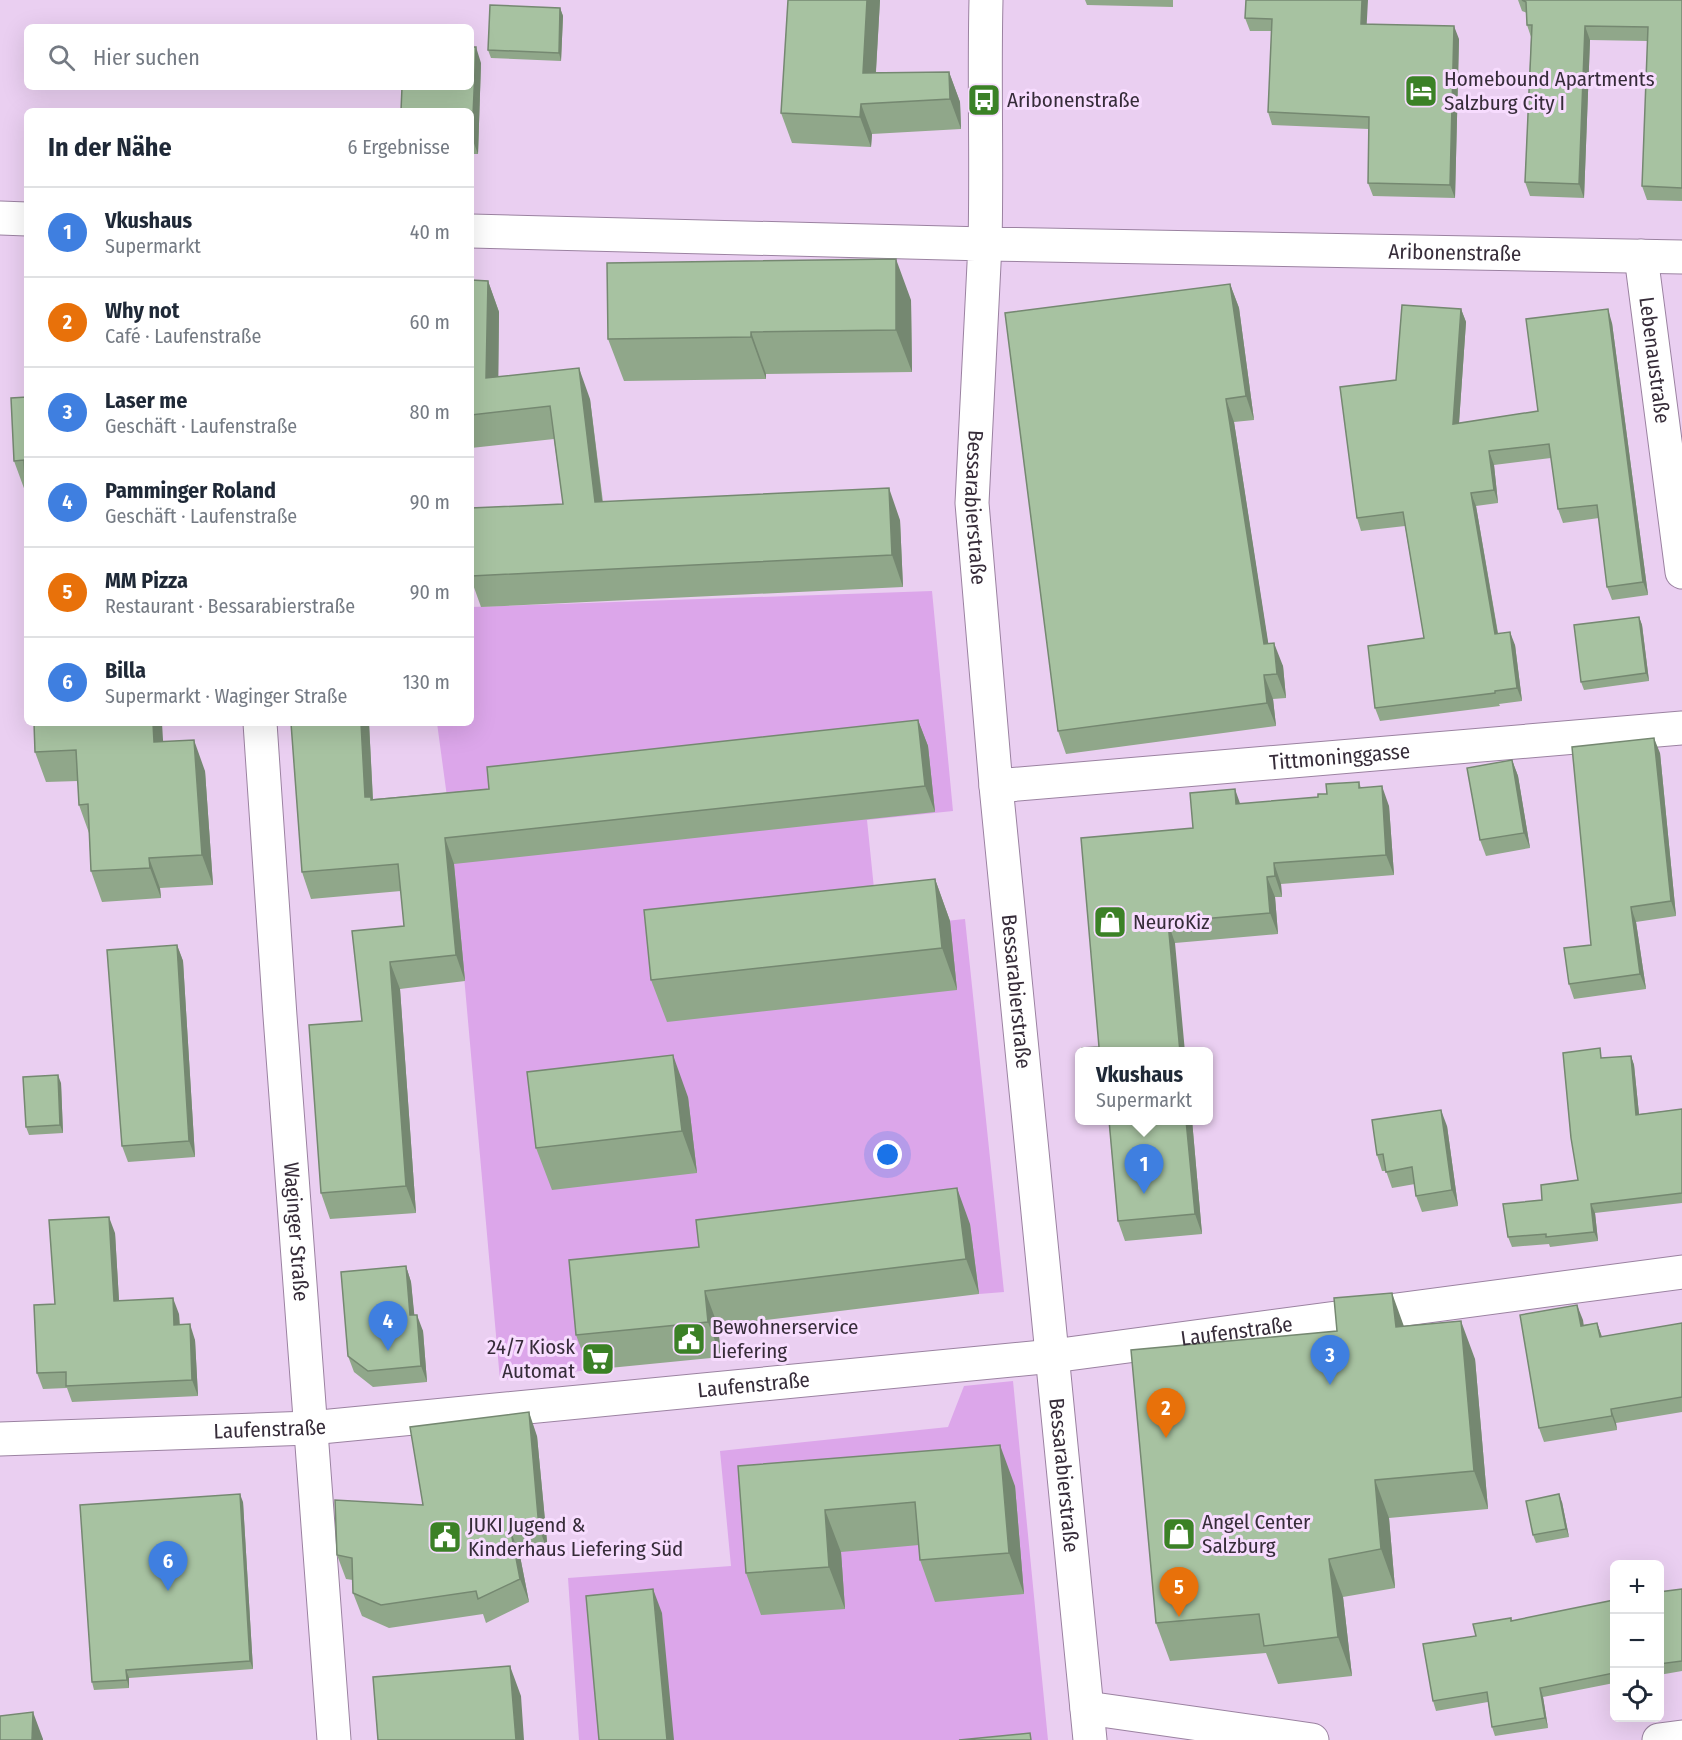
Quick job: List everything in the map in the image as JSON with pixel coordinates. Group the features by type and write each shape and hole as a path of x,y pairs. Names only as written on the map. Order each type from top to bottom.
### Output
{"street":[{"name":"Bessarabierstraße","path":"986,0 984,100 987,184 986,244 972,503 996,786 1088,1724"},
{"path":"0,218 24,219"},
{"name":"Aribonenstraße","path":"474,231 986,244 1682,257"},
{"name":"Lebenaustraße","path":"1641,256 1682,572"},
{"name":"Waginger Straße","path":"260,726 334,1740"},
{"name":"Tittmoninggasse","path":"996,786 1682,728"},
{"name":"Laufenstraße","path":"0,1439 310,1428 1053,1356 1682,1272"},
{"path":"1088,1724 1312,1740"},
{"path":"1659,1740 1682,1737"}],"shaded area":[{"path":"932,591 953,811 867,820 878,928 965,919 1004,1292 979,1294 970,1224 589,1370 500,1380 450,819 437,726 474,726 474,607"},
{"path":"1013,1381 1048,1740 579,1740 568,1578 731,1566 720,1451 948,1427 964,1386"}],"building":[{"path":"788,0 867,0 863,73 949,72 950,99 861,104 860,117 781,113"},
{"path":"1246,0 1362,0 1361,24 1454,26 1450,185 1368,183 1369,117 1268,112 1272,19 1245,18"},
{"path":"1522,0 1682,0 1682,188 1642,186 1648,27 1585,26 1579,184 1525,182 1532,25 1527,25 1526,2"},
{"path":"490,5 560,8 559,53 488,50"},
{"path":"474,47 476,47 473,108 401,108 402,90 474,90"},
{"path":"896,259 896,330 751,332 751,337 608,339 607,263"},
{"path":"474,280 488,281 486,378 579,368 595,502 889,488 892,555 474,576 474,508 563,504 550,406 474,415"},
{"path":"1230,284 1246,396 1226,399 1264,644 1274,643 1277,674 1264,675 1267,703 1058,731 1005,313"},
{"path":"1402,305 1461,309 1453,424 1538,411 1526,319 1608,309 1643,582 1607,587 1597,505 1558,509 1549,444 1489,451 1494,490 1471,493 1495,634 1510,632 1517,688 1495,691 1495,693 1375,708 1368,646 1424,638 1403,512 1357,518 1340,387 1396,380"},
{"path":"24,397 24,460 14,461 11,398"},
{"path":"1639,617 1646,673 1581,682 1574,625"},
{"path":"918,720 925,786 445,838 456,955 390,962 406,1186 321,1193 309,1025 362,1021 352,931 404,926 398,864 302,872 291,726 361,726 365,797 371,797 371,800 489,789 487,767"},
{"path":"34,726 153,726 154,742 194,740 202,855 149,858 150,868 91,871 88,804 79,805 76,750 35,752"},
{"path":"1654,738 1671,901 1631,907 1640,974 1569,984 1564,948 1591,945 1572,747"},
{"path":"1512,760 1524,833 1480,840 1467,768"},
{"path":"1359,782 1359,788 1382,786 1386,855 1274,863 1275,876 1267,877 1270,913 1168,922 1180,1047 1099,1047 1081,838 1193,828 1190,793 1235,789 1236,804 1318,797 1318,794 1327,794 1326,784"},
{"path":"935,879 942,948 651,980 644,910"},
{"path":"177,945 189,1141 122,1146 107,950"},
{"path":"1600,1048 1601,1058 1631,1056 1636,1115 1682,1109 1682,1193 1591,1204 1594,1232 1546,1237 1546,1234 1508,1237 1503,1204 1542,1200 1541,1185 1578,1180 1571,1138 1563,1053"},
{"path":"673,1055 682,1131 536,1148 527,1072"},
{"path":"58,1075 60,1125 26,1127 23,1077"},
{"path":"1441,1110 1452,1190 1416,1196 1412,1167 1386,1172 1383,1154 1377,1155 1372,1120"},
{"path":"1109,1125 1186,1125 1195,1214 1118,1221"},
{"path":"957,1188 966,1259 705,1291 708,1322 576,1335 569,1260 699,1247 696,1220"},
{"path":"109,1217 114,1301 173,1298 174,1325 190,1324 192,1380 66,1386 66,1372 37,1373 34,1305 55,1304 49,1220"},
{"path":"406,1266 410,1315 417,1315 421,1366 368,1371 348,1356 341,1272"},
{"path":"1392,1293 1396,1327 1461,1321 1474,1471 1375,1480 1381,1549 1329,1559 1338,1637 1264,1646 1259,1614 1156,1623 1131,1350 1337,1331 1334,1298"},
{"path":"1577,1305 1581,1326 1597,1323 1600,1337 1682,1323 1682,1397 1611,1409 1612,1416 1539,1428 1520,1315"},
{"name":"JUKI Jugend & Kinderhaus Liefering Süd","path":"529,1412 539,1528 511,1532 520,1579 478,1599 476,1591 381,1605 353,1593 352,1558 337,1555 335,1500 423,1505 410,1427"},
{"path":"1000,1445 1009,1553 920,1560 915,1502 825,1510 829,1567 746,1573 738,1466"},
{"path":"240,1494 250,1661 126,1670 127,1680 92,1682 80,1505"},
{"path":"1559,1494 1566,1529 1533,1535 1526,1501"},
{"path":"653,1589 667,1740 599,1740 586,1596"},
{"path":"1682,1589 1682,1661 1664,1663 1664,1614 1664,1591"},
{"path":"1610,1601 1610,1674 1540,1688 1545,1718 1492,1727 1487,1692 1433,1701 1423,1644 1476,1636 1473,1624 1511,1618 1511,1621"},
{"path":"510,1666 516,1740 378,1740 373,1677"},
{"path":"33,1712 32,1740 0,1740 0,1716"},
{"path":"1030,1733 1031,1740 959,1740"}],"place":[{"name":"Homebound Apartments Salzburg City I","path":"1421,91"},
{"name":"Aribonenstraße","path":"984,100"},
{"name":"NeuroKiz","path":"1110,922"},
{"name":"Vkushaus","path":"1144,1194"},
{"name":"Bewohnerservice Liefering","path":"689,1339"},
{"name":"Pamminger Roland","path":"388,1351"},
{"name":"24/7 Kiosk Automat","path":"598,1359"},
{"name":"Laser me","path":"1330,1385"},
{"name":"Why not","path":"1166,1438"},
{"name":"Angel Center Salzburg","path":"1179,1534"},
{"name":"JUKI Jugend & Kinderhaus Liefering Süd","path":"445,1537"},
{"name":"Billa","path":"168,1591"},
{"name":"MM Pizza","path":"1179,1617"}]}
